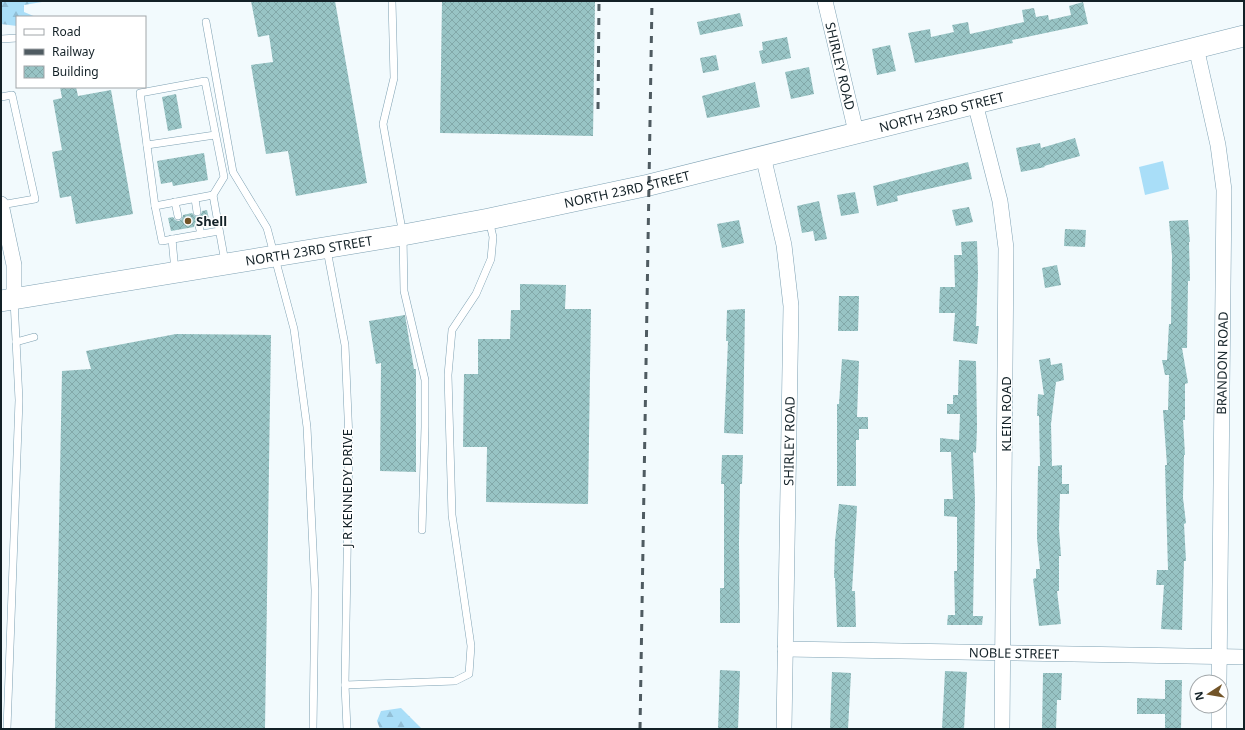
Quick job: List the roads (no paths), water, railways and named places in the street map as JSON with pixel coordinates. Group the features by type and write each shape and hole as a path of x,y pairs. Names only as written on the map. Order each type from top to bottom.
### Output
{"main road":[{"name":"NORTH 23RD STREET","path":"7,299 403,235 489,219 649,185 1244,36"}],"street":[{"name":"SHIRLEY ROAD","path":"825,1 856,132"},
{"name":"BRANDON ROAD","path":"1196,48 1218,145 1224,190 1219,674"},
{"name":"KLEIN ROAD","path":"975,103 1000,200 1006,248 1004,653 1002,729"},
{"name":"SHIRLEY ROAD","path":"763,156 784,245 791,306 784,729"},
{"path":"1,205 14,265 7,299"},
{"name":"NOBLE STREET","path":"785,649 1244,657"},
{"path":"1218,729 1219,714"}],"lane":[{"path":"392,1 394,78 384,124 403,235 404,291 425,380 422,530"},
{"path":"206,22 234,172 267,228 294,329 307,428 315,590 313,729"},
{"path":"1,39 16,38"},
{"path":"219,231 162,241 155,206 140,93 205,81 224,178 213,195 225,264"},
{"path":"1,97 12,95 35,199 1,205"},
{"path":"147,145 215,135"},
{"path":"155,206 213,195"},
{"path":"195,198 197,212"},
{"path":"175,202 178,216"},
{"path":"346,685 455,681 469,674 471,646 452,515 448,375 452,330 476,294 491,259 493,237 489,219"},
{"path":"199,226 201,234"},
{"path":"181,229 182,237"},
{"path":"172,239 175,271"},
{"name":"J R KENNEDY DRIVE","path":"327,248 345,353 349,440 346,685 347,729"},
{"path":"7,299 16,342 19,400 7,729"},
{"path":"16,342 34,337"}],"railway":[{"path":"598,109 599,1"},
{"path":"640,729 652,1"}],"place":[{"name":"Shell","path":"188,221"}]}
